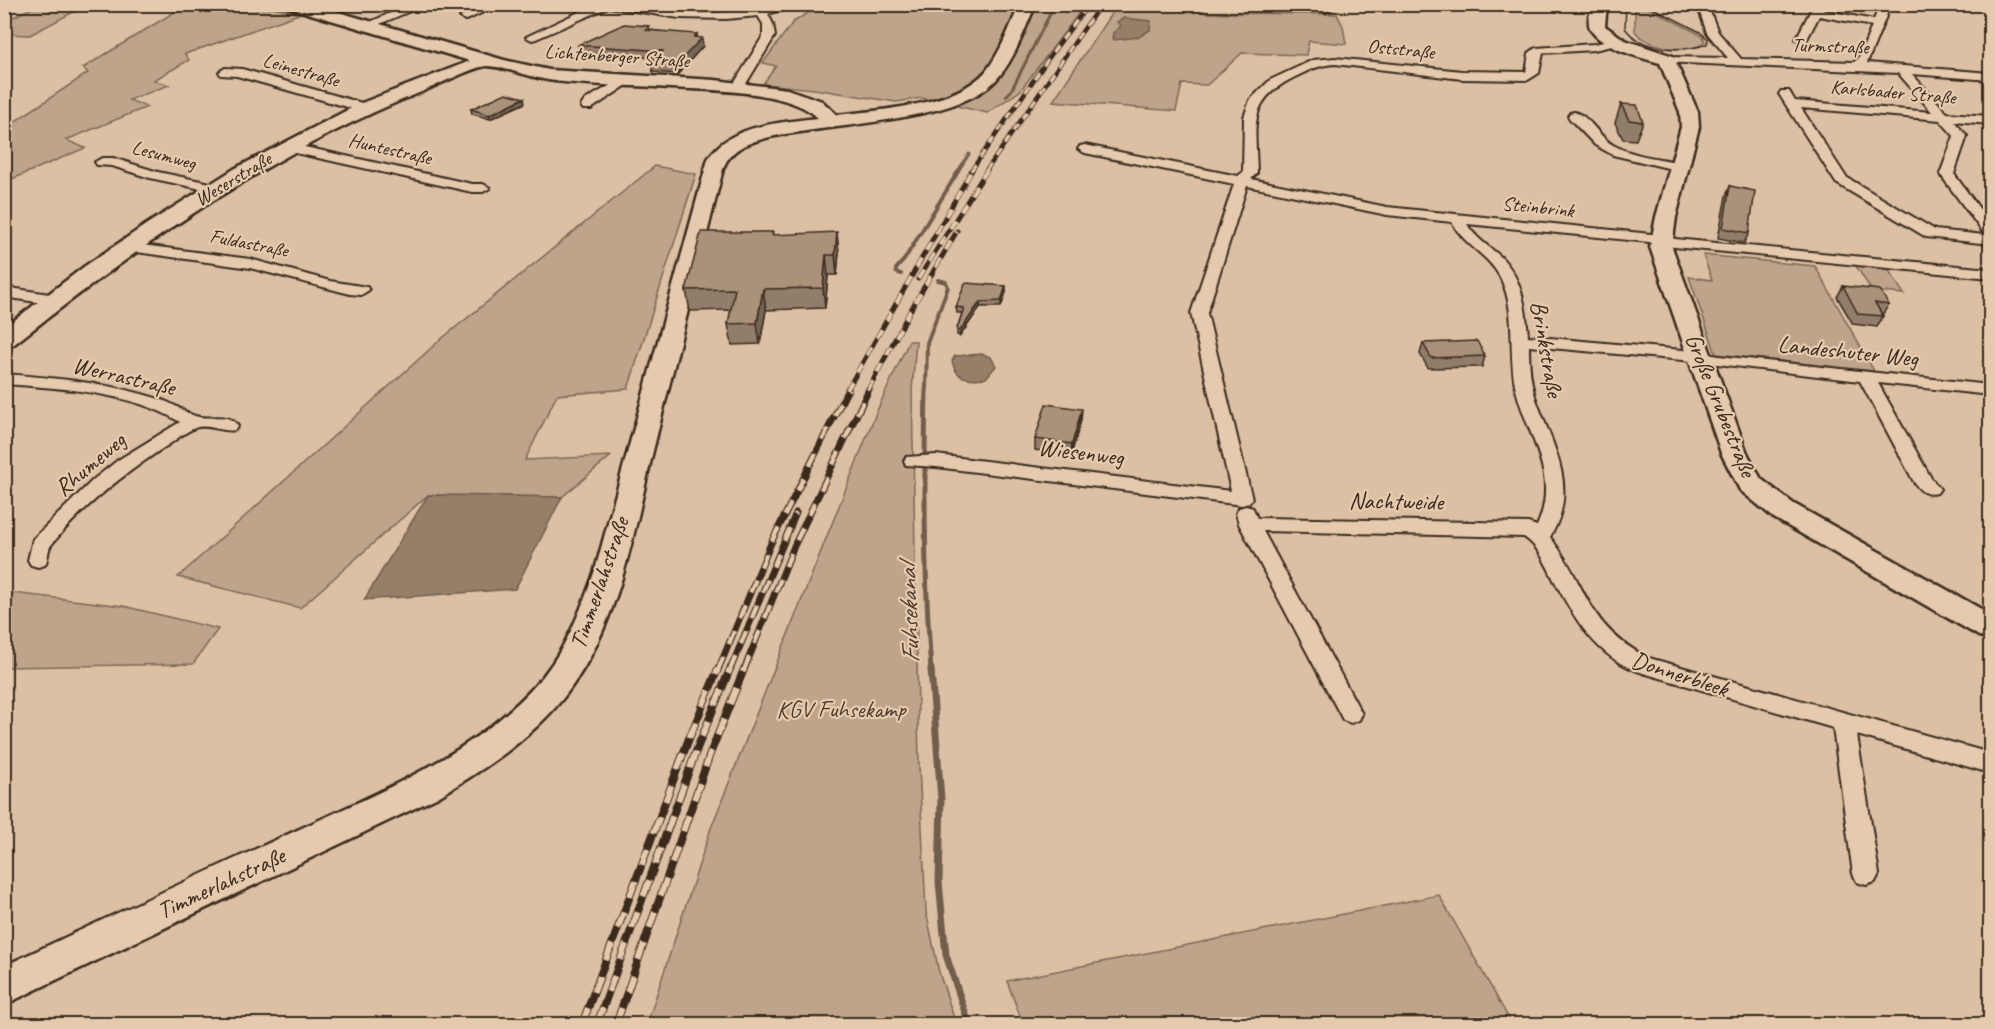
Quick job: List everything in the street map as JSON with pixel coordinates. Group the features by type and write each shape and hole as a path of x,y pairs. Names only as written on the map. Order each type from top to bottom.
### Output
{"street":[{"name":"Lichtenberger Straße","path":"292,4 482,58 558,76 738,87 776,92 804,99 822,109 831,120"},
{"path":"366,26 422,4"},
{"path":"465,17 495,4"},
{"path":"532,37 606,4"},
{"path":"612,4 692,16 731,16 762,12 794,4"},
{"name":"Timmerlahstraße","path":"4,986 425,787 480,754 522,720 541,701 571,662 604,585 717,160 733,144 751,136 783,128 921,106 950,99 972,89 993,72 1028,4"},
{"path":"1599,4 1598,28 1617,42 1667,60"},
{"path":"1702,4 1713,33 1737,62"},
{"path":"1857,66 1863,62 1886,4"},
{"path":"1957,4 1990,7"},
{"path":"1802,39 1818,8 1878,24"},
{"path":"738,87 769,36 768,24 762,12"},
{"name":"Oststraße","path":"1242,180 1250,173 1250,118 1256,100 1274,83 1317,62 1335,61 1462,75 1524,76 1533,74 1534,56 1540,50 1594,47 1617,42"},
{"name":"Weserstraße","path":"4,340 127,247 215,188 287,147 365,108 401,92 443,79 482,58"},
{"name":"Turmstraße","path":"1667,60 1857,66 1990,76"},
{"name":"Große Grubestraße","path":"1667,60 1690,120 1661,239 1664,258 1734,453 1756,490 1809,526 1990,628"},
{"path":"1902,70 1961,136 1947,174 1990,231"},
{"name":"Leinestraße","path":"225,72 238,72 365,108"},
{"path":"587,106 627,80"},
{"name":"Karlsbader Straße","path":"1990,120 1788,99 1841,180 1931,234 1990,240"},
{"path":"1574,116 1583,121 1601,143 1613,150 1680,167"},
{"name":"Huntestraße","path":"287,147 472,188 483,188"},
{"name":"Steinbrink","path":"1085,149 1242,180 1366,208 1661,239 1674,243 1990,273"},
{"name":"Lesumweg","path":"102,162 113,162 155,175 215,188"},
{"path":"1242,180 1199,313 1249,524 1350,714"},
{"name":"Brinkstraße","path":"1458,219 1463,231 1508,277 1517,310 1522,377 1550,454 1554,482 1548,526 1540,536"},
{"name":"Fuldastraße","path":"127,247 240,261 350,290 361,290"},
{"path":"4,291 56,300"},
{"name":"Landeshuter Weg","path":"1521,340 1683,355 1990,390"},
{"path":"1866,376 1923,482 1930,489"},
{"name":"Werrastraße","path":"4,380 72,386 116,394 166,408 183,415 192,422 220,422 229,426"},
{"name":"Rhumeweg","path":"38,560 42,543 101,483 161,440 192,422"},
{"name":"Wiesenweg","path":"924,461 1242,499"},
{"name":"Nachtweide","path":"1249,524 1516,528 1528,530 1540,536"},
{"name":"Donnerbleek","path":"1540,536 1575,600 1606,644 1623,657 1643,665 1990,763"},
{"path":"1844,723 1866,874"}],"green space":[{"path":"38,5 103,5 91,11 77,10 30,35 5,34 5,21"},
{"path":"142,5 267,5 299,14 185,54 189,60 154,80 169,85 129,100 147,107 66,140 85,148 5,182 5,128 88,73 83,68 181,8"},
{"path":"821,5 1085,5 1020,91 987,113 922,98 896,102 814,89 763,84 776,66 763,63 793,22"},
{"path":"1117,5 1204,5 1202,7 1205,13 1337,14 1343,26 1346,44 1309,41 1306,55 1242,53 1207,85 1182,84 1176,111 1053,101"},
{"path":"1635,5 1643,5 1703,36 1705,42 1698,46 1679,48 1657,45 1640,37 1635,31"},
{"path":"655,166 696,174 628,389 557,395 525,460 611,456 562,497 428,495 300,608 178,577 440,340"},
{"path":"1703,255 1815,266 1874,371 1716,354 1689,277 1712,280"},
{"path":"1856,266 1888,269 1904,294 1872,291"},
{"name":"KGV Fuhsekamp","path":"909,341 916,341 912,391 919,766 926,911 939,972 956,1024 647,1024 711,828 876,413"},
{"path":"4,592 123,606 218,629 193,664 5,667"},
{"path":"1439,895 1512,1024 1023,1024 1007,981"}],"shaded area":[{"path":"1123,18 1151,21 1150,30 1139,37 1114,40 1112,39 1113,33 1121,26 1117,22"},
{"path":"982,354 991,357 996,366 986,378 969,379 960,375 954,367 952,361 955,356"},
{"path":"428,495 562,497 515,589 364,600"}],"building":[{"path":"624,24 649,26 646,30 697,34 694,37 702,38 676,65 651,64 663,51 578,45"},
{"path":"506,93 524,98 489,115 471,109"},
{"path":"1621,104 1637,105 1643,122 1629,120"},
{"path":"1730,186 1755,191 1749,233 1723,228"},
{"path":"701,232 773,232 772,235 837,232 835,255 826,255 823,288 763,289 757,323 728,324 735,289 686,290"},
{"path":"965,283 1006,286 1001,301 980,302 960,331 957,329 964,308 956,307"},
{"path":"1843,286 1880,290 1889,305 1875,303 1883,316 1858,314"},
{"path":"1477,341 1485,356 1431,358 1423,343"},
{"path":"1046,404 1082,409 1072,444 1035,439"}],"waterway":[{"name":"Fuhsekanal","path":"1006,96 1011,91 1055,4"},
{"name":"Fuhsekanal","path":"958,171 969,154"},
{"name":"Fuhsekanal","path":"901,274 896,272 896,269 904,260 959,170"},
{"name":"Fuhsekanal","path":"926,390 927,343 948,287 946,282 938,280"},
{"name":"Fuhsekanal","path":"926,389 925,529 931,670"},
{"name":"Fuhsekanal","path":"931,669 941,799 939,882 946,955 969,1024"}],"tram line":[{"path":"1626,4 1625,28 1641,41 1652,46 1675,49 1707,44 1708,39 1700,32 1645,4"}],"railway":[{"path":"971,171 1089,4"},
{"path":"986,171 1101,4"},
{"path":"847,390 972,170"},
{"path":"918,279 987,170"},
{"path":"868,390 910,311 957,231"},
{"path":"718,670 771,543 848,389"},
{"path":"744,670 794,546 869,389"},
{"path":"730,670 796,513"},
{"path":"582,1024 688,741 718,669"},
{"path":"597,1024 698,746 730,669"},
{"path":"616,1024 710,754 744,669"}]}
